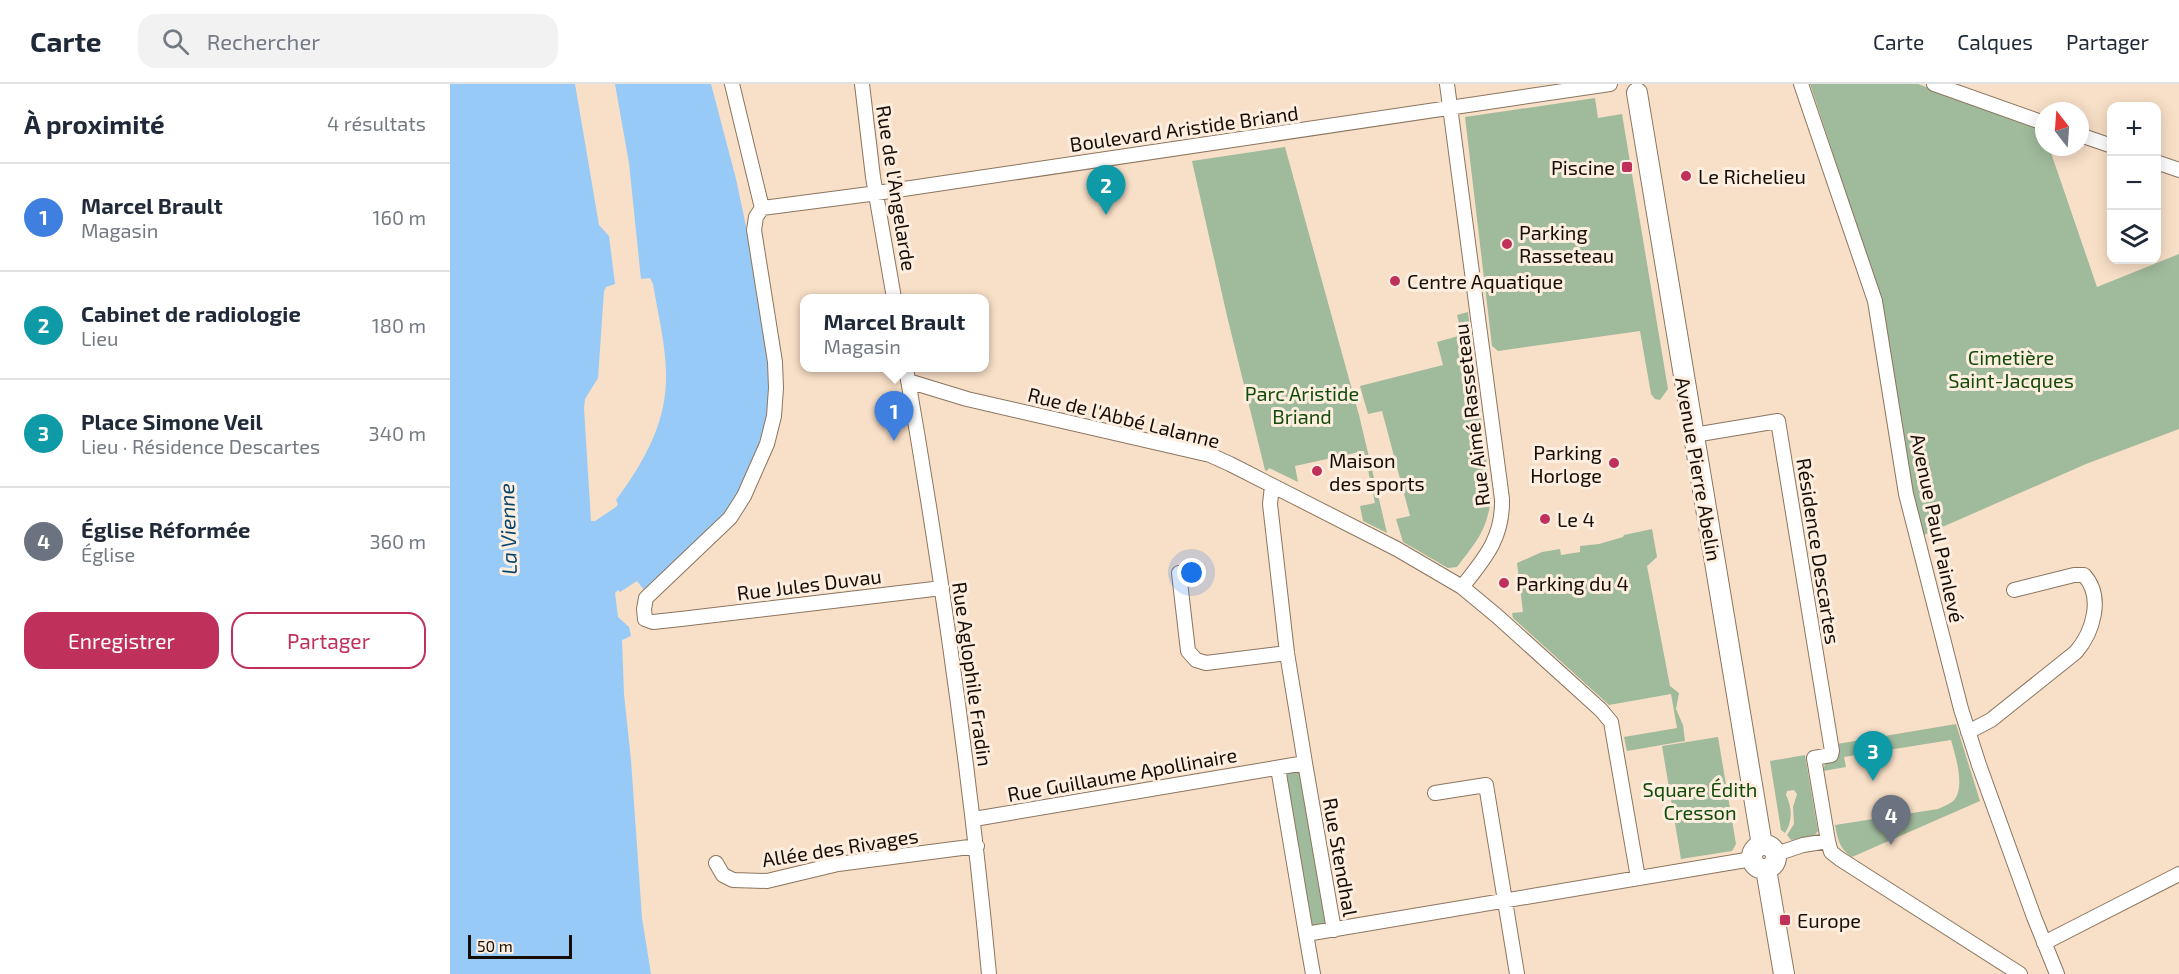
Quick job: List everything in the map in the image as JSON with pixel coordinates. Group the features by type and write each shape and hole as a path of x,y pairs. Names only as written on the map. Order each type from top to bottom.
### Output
{"main road":[{"name":"Avenue Pierre Abelin","path":"1636,87 1784,974"}],"street":[{"path":"732,84 762,208"},
{"name":"Rue de l'Angelarde","path":"862,84 876,193 893,294"},
{"name":"Rue Aimé Rasseteau","path":"1447,84 1502,499 1502,514 1495,542 1462,587"},
{"name":"Boulevard Aristide Briand","path":"762,208 1604,84"},
{"name":"Avenue Paul Painlevé","path":"1801,84 1875,302 1906,494 1968,732 2057,974"},
{"path":"1934,84 2035,120"},
{"path":"2089,138 2107,145"},
{"path":"2161,163 2179,170"},
{"name":"Rue Jules Duvau","path":"762,208 756,217 754,230 775,362 774,416 756,471 744,496 730,518 646,598 645,619 653,622 681,620 942,588"},
{"name":"Rue de l'Abbé Lalanne","path":"907,374 967,399 1209,455 1397,549 1462,587 1601,710 1611,722 1638,878"},
{"name":"Rue Aglophile Fradin","path":"907,374 942,588 974,819 989,974"},
{"name":"Résidence Descartes","path":"1694,435 1778,421 1832,751 1831,755 1814,758 1828,841"},
{"name":"Rue Stendhal","path":"1272,486 1270,504 1287,653 1334,930 1306,934"},
{"path":"1179,573 1188,651 1196,660 1206,663 1287,653"},
{"path":"1968,732 1991,720 2076,652 2086,639 2094,619 2094,598 2090,582 2084,575 2074,575 2014,590"},
{"path":"1305,763 1278,768 1313,974"},
{"name":"Rue Guillaume Apollinaire","path":"974,819 1278,768"},
{"path":"1435,793 1486,784 1518,974"},
{"path":"1334,930 1764,857 1803,845 1828,841 1831,852 1840,859 2020,974"},
{"name":"Allée des Rivages","path":"716,863 723,875 734,880 766,880 829,865 977,846"},
{"path":"2044,943 2179,874"}],"green space":[{"name":"Cimetière Saint-Jacques","path":"1810,84 1918,84 2035,127 2035,156 2052,156 2097,287 2154,264 2161,264 2161,261 2179,254 2179,429 2086,464 1924,535 1914,499 1882,301"},
{"path":"1595,98 1598,118 1622,114 1668,389 1660,400 1655,399 1651,394 1640,331 1498,351 1492,346 1465,117"},
{"name":"Parc Aristide Briand","path":"1285,147 1359,415 1387,533 1363,521 1360,506 1375,503 1364,451 1295,466 1298,482 1269,468 1265,470 1192,161"},
{"path":"1468,312 1491,498 1487,519 1480,536 1457,567 1448,568 1403,542 1396,519 1410,516 1382,411 1368,414 1360,386 1443,365 1437,342 1462,335 1457,315"},
{"path":"1652,529 1657,557 1647,566 1670,686 1679,693 1676,709 1683,725 1685,741 1627,751 1624,737 1677,728 1671,694 1609,705 1513,618 1512,613 1523,612 1517,563 1542,552 1560,549 1561,555 1580,552 1580,546 1599,544 1624,535"},
{"path":"1956,724 1980,801 1852,857 1848,854 1840,843 1835,825 1938,809 1955,799 1958,793 1959,778 1951,740 1844,757 1846,767 1823,771 1825,764 1838,758 1837,744"},
{"name":"Square Édith Cresson","path":"1718,737 1736,844 1732,851 1681,859 1662,746"},
{"path":"1805,755 1818,831 1814,836 1791,840 1787,835 1794,824 1793,807 1797,794 1794,790 1787,791 1791,814 1785,833 1781,830 1770,761"},
{"path":"1301,772 1327,922 1317,927 1310,926 1286,773"}],"water":[{"name":"La Vienne","path":"450,84 575,84 599,225 609,236 615,284 606,287 604,291 598,378 585,399 584,408 591,521 595,521 616,507 618,504 616,500 643,459 657,429 665,398 666,381 664,344 653,284 650,278 641,279 629,163 615,84 711,84 736,179 755,269 770,380 767,418 749,474 727,513 644,590 637,581 615,593 618,617 629,627 631,636 622,640 624,694 642,918 651,974 450,974"}],"place":[{"name":"Piscine","path":"1627,167"},
{"name":"Le Richelieu","path":"1686,176"},
{"name":"Cabinet de radiologie","path":"1106,215"},
{"name":"Parking Rasseteau","path":"1507,244"},
{"name":"Centre Aquatique","path":"1395,281"},
{"name":"Marcel Brault","path":"894,441"},
{"name":"Parking Horloge","path":"1614,463"},
{"name":"Maison des sports","path":"1317,471"},
{"name":"Le 4","path":"1545,519"},
{"name":"Parking du 4","path":"1504,583"},
{"name":"Place Simone Veil","path":"1873,781"},
{"name":"Église Réformée","path":"1891,845"},
{"name":"Europe","path":"1785,920"}]}
